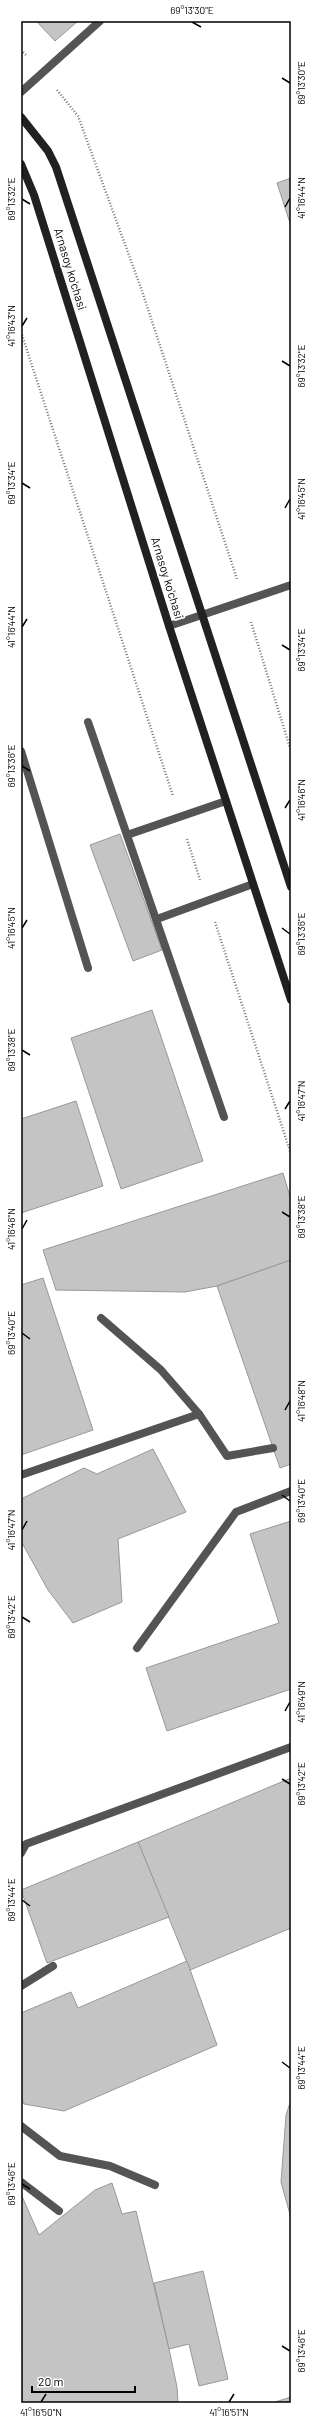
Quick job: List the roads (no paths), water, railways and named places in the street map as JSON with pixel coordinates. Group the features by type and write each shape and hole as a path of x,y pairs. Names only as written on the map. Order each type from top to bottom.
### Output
{"main road":[{"name":"Arnasoy ko'chasi","path":"21,117 48,151 56,166 291,887"},
{"name":"Arnasoy ko'chasi","path":"21,164 34,195 169,626 291,1000"}],"street":[{"path":"21,92 100,21"},
{"path":"169,626 291,585"},
{"path":"88,722 157,919 224,1118"},
{"path":"21,751 88,968"},
{"path":"127,835 226,801"},
{"path":"157,919 253,884"},
{"path":"100,1318 161,1370 198,1414 227,1456 273,1448"},
{"path":"21,1475 198,1414"},
{"path":"137,1648 236,1512 291,1490"},
{"path":"21,1853 23,1843 291,1747"},
{"path":"21,1986 53,1966"},
{"path":"21,2126 60,2156 110,2166 155,2185"},
{"path":"21,2182 59,2211"}]}
